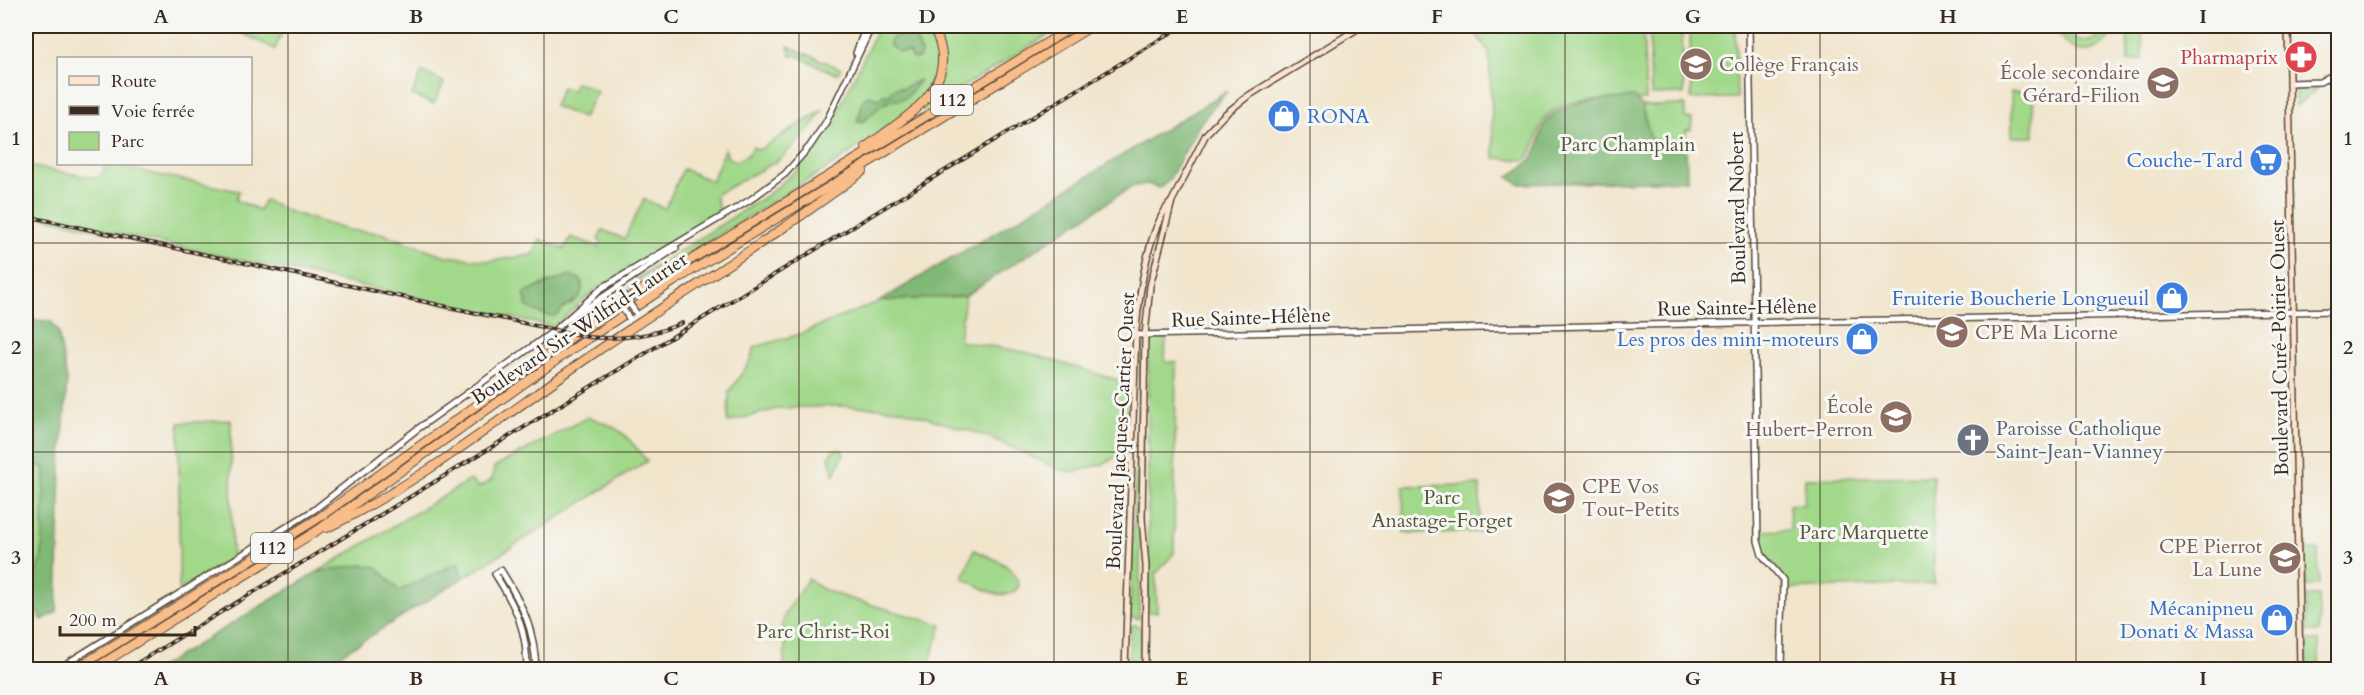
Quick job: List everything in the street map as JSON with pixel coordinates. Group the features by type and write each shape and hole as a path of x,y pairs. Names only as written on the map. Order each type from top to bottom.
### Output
{"highway":[{"path":"831,174 915,111 933,92 942,58 932,26"},
{"path":"988,26 1012,28 1033,26"},
{"name":"Boulevard Sir-Wilfrid-Laurier","path":"74,669 305,527 630,298 1074,26"},
{"name":"Boulevard Sir-Wilfrid-Laurier","path":"92,669 298,542 378,489 620,316 1092,26"},
{"path":"298,542 360,512 473,439 638,323 825,199 899,144"}],"main road":[{"name":"Boulevard Jacques-Cartier Ouest","path":"1145,669 1146,566 1142,518 1145,334 1150,286 1172,201 1206,134 1224,115 1248,96 1362,26"},
{"name":"Boulevard Curé-Poirier Ouest","path":"2289,26 2300,669"},
{"name":"Boulevard Jacques-Cartier Ouest","path":"1125,669 1139,302 1150,250 1165,208 1172,201"}],"street":[{"path":"850,69 866,26"},
{"path":"572,316 611,291 617,284 767,189 798,161 826,122 873,26"},
{"name":"Boulevard Nobert","path":"1749,26 1758,541 1762,555 1783,580 1781,669"},
{"path":"2289,83 2318,82 2337,73"},
{"path":"617,284 636,313 638,323"},
{"path":"572,316 593,294 607,285 617,284"},
{"path":"607,285 629,318 638,323"},
{"name":"Rue Sainte-Hélène","path":"1136,335 2338,310"},
{"name":"Boulevard Sir-Wilfrid-Laurier","path":"56,669 314,510 416,430 572,316"},
{"path":"528,669 526,639 521,621 495,574 501,570 518,596 529,622 533,636 536,669"}],"green space":[{"path":"227,26 285,26 275,49"},
{"path":"879,26 929,26 938,48 938,68 936,78 917,106 834,164 668,266 663,265 639,280 642,283 628,292 631,282 766,196 799,168 822,139","holes":["907,35 916,39 921,53 919,58 912,59 909,52 899,52 893,46 893,37","919,80 904,97 889,101 859,123 857,120 870,95 878,99 884,95 889,96 892,90 899,87 902,89"]},
{"path":"934,26 994,28 1063,26 923,111 921,108 942,72"},
{"path":"1471,26 1643,26 1646,100 1590,100 1562,106 1551,112 1543,121 1532,151 1526,160 1494,158 1489,53"},
{"path":"1649,26 1682,26 1684,94 1651,95"},
{"path":"2055,26 2063,26 2069,34 2082,41 2097,39 2108,26 2118,26 2118,36 2111,36 2096,49 2080,50 2072,48 2065,42"},
{"path":"2127,26 2142,26 2143,60 2128,61"},
{"path":"1690,27 1735,27 1737,98 1691,99"},
{"path":"907,35 916,39 921,53 919,58 912,59 909,52 899,52 889,44 893,37"},
{"path":"788,46 842,69 836,74 795,55 791,56"},
{"path":"422,72 444,82 434,104 412,95"},
{"path":"920,80 906,98 884,103 866,119 858,122 863,100 867,96 878,99 884,95 889,96 892,90 899,87 902,89"},
{"path":"576,82 597,91 583,118 554,106 562,87 572,91"},
{"path":"2298,86 2317,86 2318,88 2296,106 2295,90"},
{"path":"1227,91 1201,122 1169,180 1160,188 1146,184 1131,187 965,296 880,301 1038,207"},
{"path":"2011,92 2033,92 2034,137 2012,137"},
{"name":"Parc Champlain","path":"1634,97 1642,106 1651,139 1675,145 1686,154 1687,180 1519,184 1508,177 1531,160 1537,150 1544,125 1560,110 1584,102"},
{"name":"Parc Champlain","path":"1685,105 1685,118 1692,119 1691,130 1686,130 1687,180 1572,183 1569,108"},
{"path":"823,110 812,127 779,160 715,195 720,212 593,291 554,327 26,214 26,166 96,178 102,174 106,165 120,165 129,169 239,191 236,200 259,210 265,200 290,212 347,230 381,233 446,256 490,261 533,255 540,239 564,249 571,237 599,247 601,242 598,239 603,230 624,239 644,199 665,209 683,169 712,181 725,149 728,158 737,161 749,154 753,147 759,150","holes":["567,277 578,278 573,303 563,307 559,313 541,312 526,303 526,293 543,284"]},
{"path":"569,275 581,280 582,290 577,299 558,314 548,315 526,306 527,301 524,297 526,293"},
{"path":"965,296 959,341 1025,352 1128,383 1127,435 1118,456 1103,464 1075,472 1061,470 989,437 899,409 841,406 780,408 728,422 729,392 749,363 755,347 797,335 880,301"},
{"path":"26,320 51,321 58,331 67,380 61,466 57,612 42,620 27,596 42,558 45,467 26,464"},
{"path":"1166,336 1165,362 1176,362 1174,553 1156,574 1157,612 1148,612 1148,342 1152,337"},
{"path":"1141,341 1143,344 1139,619 1130,617"},
{"path":"588,417 616,428 647,461 463,578 458,563 399,591 362,565 317,572 470,480 479,487 492,480 494,467"},
{"path":"231,420 232,559 179,591 179,423"},
{"path":"833,450 841,450 844,453 834,476 829,457"},
{"path":"26,464 45,467 42,559 30,584 26,587"},
{"name":"Parc Marquette","path":"1933,476 1934,584 1783,589 1783,577 1761,546 1758,531 1790,530 1789,505 1804,504 1805,478"},
{"name":"Parc Anastage-Forget","path":"1480,485 1480,532 1404,533 1403,486"},
{"path":"974,550 1008,567 1013,572 1019,586 1007,594 992,593 963,578"},
{"path":"2305,550 2318,550 2319,585 2306,586"},
{"path":"458,563 463,578 318,669 157,669 317,572 362,565 377,567 399,591"},
{"name":"Parc Christ-Roi","path":"808,579 823,589 841,596 942,625 927,669 784,669 785,641 781,633 785,614"},
{"path":"2306,596 2319,596 2319,632 2307,632"},
{"path":"1130,625 1137,625 1141,628 1140,669 1129,669"},
{"path":"2306,641 2319,641 2319,669 2306,669"}],"railway":[{"path":"126,670 1182,26"},
{"path":"26,216 588,337 636,336 682,323"}],"place":[{"name":"Pharmaprix","path":"2301,57"},
{"name":"Collège Français","path":"1696,64"},
{"name":"École secondaire Gérard-Filion","path":"2163,83"},
{"name":"RONA","path":"1284,116"},
{"name":"Couche-Tard","path":"2266,160"},
{"name":"Fruiterie Boucherie Longueuil","path":"2172,298"},
{"name":"CPE Ma Licorne","path":"1952,332"},
{"name":"Les pros des mini-moteurs","path":"1862,339"},
{"name":"École Hubert-Perron","path":"1896,417"},
{"name":"Paroisse Catholique Saint-Jean-Vianney","path":"1973,440"},
{"name":"CPE Vos Tout-Petits","path":"1559,498"},
{"name":"CPE Pierrot La Lune","path":"2285,558"},
{"name":"Mécanipneu Donati & Massa","path":"2277,620"}]}
